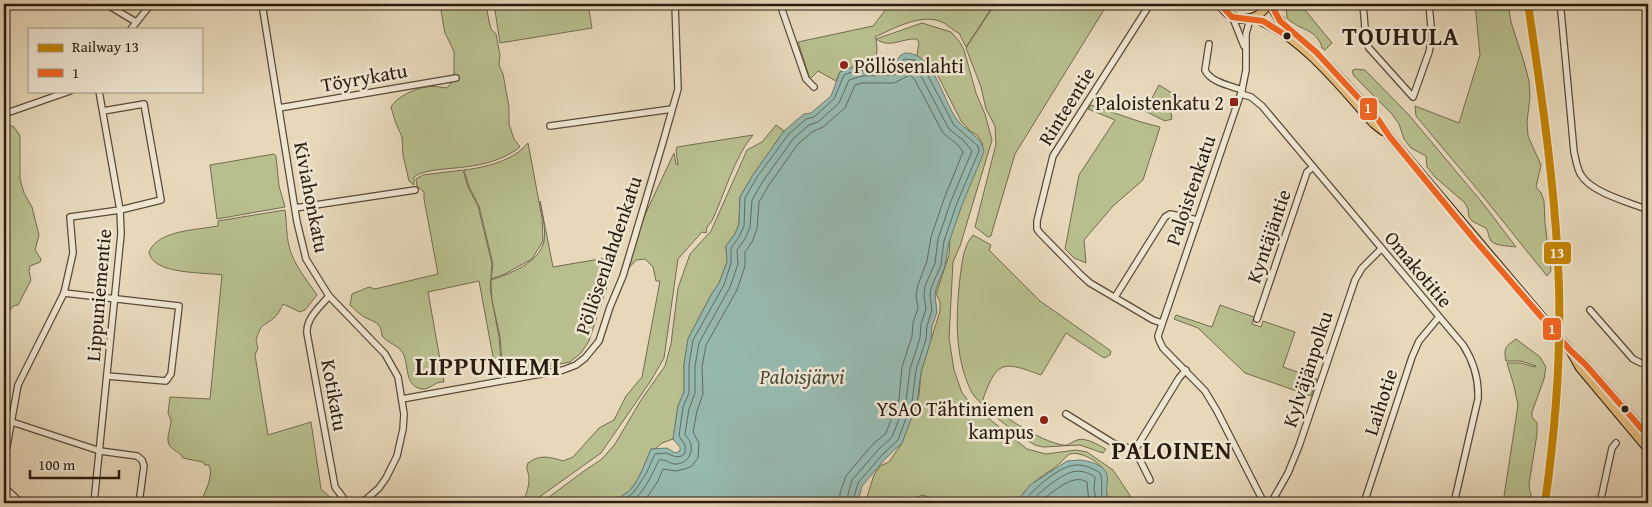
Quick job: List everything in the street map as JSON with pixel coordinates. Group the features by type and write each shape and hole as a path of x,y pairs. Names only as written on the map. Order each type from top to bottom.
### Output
{"main road":[{"path":"1252,19 1270,4 1280,22 1316,52 1377,118 1390,137 1570,350 1585,364 1648,436"},
{"path":"1222,6 1232,16 1239,19 1252,19 1278,29 1304,51 1372,122 1390,137"},
{"path":"1570,350 1580,368 1648,449"}],"street":[{"path":"106,4 136,22"},
{"path":"131,28 151,4"},
{"name":"Kiviahonkatu","path":"262,4 295,208 306,259 329,296 385,354 398,377 402,399 403,428 397,456 379,488 362,503"},
{"name":"Pöllösenlahdenkatu","path":"402,399 563,370 576,365 585,358 599,341 623,276 678,89 675,4"},
{"path":"780,4 806,79 814,87"},
{"name":"Rinteentie","path":"1150,4 1053,156 1037,221 1037,229 1090,283 1153,320 1162,323"},
{"path":"1215,4 1222,6"},
{"path":"1362,4 1366,40 1369,48 1413,97 1429,52 1432,37 1429,4"},
{"path":"1558,4 1562,10 1576,165 1587,183 1648,210"},
{"name":"Paloistenkatu","path":"1232,16 1245,48"},
{"name":"Paloistenkatu","path":"1186,370 1163,348 1158,340 1162,323 1241,92 1246,70 1246,34 1252,19"},
{"name":"Omakotitie","path":"1209,44 1206,74 1241,92 1262,106 1470,356 1474,364 1478,390 1454,503"},
{"name":"Töyrykatu","path":"278,108 456,78"},
{"path":"4,114 67,92"},
{"name":"Lippuniementie","path":"94,503 122,234 120,210 99,92"},
{"path":"4,462 18,385 64,293 72,253 70,217 120,210 161,200 144,104 103,111"},
{"path":"550,126 672,108"},
{"name":"Kyntäjäntie","path":"1257,319 1307,172 1313,166"},
{"path":"295,208 415,190"},
{"path":"1115,297 1165,217 1170,214 1197,220"},
{"name":"Kylväjänpolku","path":"1271,503 1288,473 1299,446 1355,280 1362,268 1381,249"},
{"path":"64,293 179,306 171,374 166,382 107,376"},
{"name":"Kotikatu","path":"329,296 313,314 307,327 307,333 335,487 347,503"},
{"path":"1590,310 1633,359 1641,363 1648,363"},
{"name":"Laihotie","path":"1364,503 1412,357 1420,341 1439,317"},
{"path":"1135,450 1179,378 1186,370 1205,391 1217,411 1264,503"},
{"path":"1066,414 1113,443 1135,450 1150,480"},
{"path":"12,422 100,451 137,456 142,460 144,466 139,503"},
{"path":"1606,503 1600,501 1612,448 1616,443"},
{"path":"4,487 21,503"}],"green space":[{"path":"443,4 486,4 491,29 496,34 500,55 499,65 503,74 509,107 509,124 514,139 520,147 508,155 487,163 418,174 414,177 414,185 409,181 403,155 402,137 391,107 400,98 412,91 433,86 447,88 453,81 459,79 458,76 454,76 454,52 445,33 441,11"},
{"path":"494,4 588,4 592,28 500,43"},
{"path":"890,4 994,4 966,47 959,33 942,22 931,19 906,23 875,37 876,65 861,64 840,72 836,81 818,71 810,79 798,42 873,26"},
{"path":"995,4 1105,4 1105,8 1015,154 991,236 988,237 975,227 996,144 995,126 986,109 981,87 966,48"},
{"path":"1286,4 1300,4 1332,43 1325,50 1312,33 1287,18"},
{"path":"1475,4 1508,4 1511,22 1524,62 1529,81 1530,97 1527,122 1528,136 1541,165 1536,187 1544,201 1551,271 1547,276 1416,116 1415,106 1459,123 1480,55"},
{"path":"922,23 951,32 964,50 992,140 960,246 953,262 949,338 954,370 962,393 973,406 1027,449 1046,454 1076,450 1087,452 1113,470 1135,503 1110,503 1104,470 1089,458 1075,453 1070,454 1056,467 1034,482 1016,503 944,501 922,495 909,503 865,503 874,475 880,466 889,462 902,443 913,414 919,395 921,372 940,311 940,302 936,294 949,255 950,237 983,144 977,135 970,131 961,121 938,76 917,55 919,43 917,39 886,43 876,39"},
{"path":"1355,69 1365,70 1409,115 1485,206 1516,247 1493,243 1486,228 1472,221 1465,203 1435,177 1427,167 1426,156 1411,148 1404,139 1399,124 1392,114 1354,76 1352,71"},
{"path":"1159,85 1180,98 1171,113 1172,119 1165,121 1145,111"},
{"path":"1091,105 1160,127 1143,180 1113,206 1084,240 1086,263 1074,258 1065,249 1079,175 1115,120 1088,109"},
{"path":"4,123 14,127 20,136 20,179 24,193 32,207 39,235 35,250 41,259 40,262 30,266 31,280 18,305 13,306 4,319"},
{"path":"776,125 784,131 740,197 739,224 735,234 726,246 727,262 719,283 688,339 684,365 684,392 678,406 673,439 662,443 655,449 651,449 634,486 615,503 541,503 602,459 615,444 641,400 665,366 671,344 678,288 690,254 711,231 747,150 762,142"},
{"path":"753,135 735,165 706,233 702,232 678,259 664,358 650,382 601,453 531,503 522,503 528,485 528,463 541,457 563,461 573,457 599,428 614,420 626,396 642,377 660,281 656,281 653,267 645,259 636,260 628,269 643,219 674,153 676,164 678,165 677,147"},
{"path":"528,143 542,218 543,241 532,259 505,274 491,279 493,264 479,206 469,187 464,170 490,165 507,159"},
{"path":"274,154 276,156 279,186 285,207 217,219 210,165"},
{"path":"463,170 468,187 478,206 492,264 490,289 499,337 502,375 496,373 479,281 428,292 444,382 422,389 412,384 401,350 382,336 378,324 364,317 350,305 352,294 369,287 375,289 438,274 424,192 417,186 416,179 423,175"},
{"path":"285,210 287,237 291,253 317,295 305,310 300,312 283,304 277,315 262,326 257,336 258,348 255,355 268,435 311,422 321,489 331,498 333,503 200,503 210,479 209,465 183,458 170,446 168,439 171,420 168,413 170,397 210,399 222,275 169,269 159,265 152,259 149,252 161,239 169,235 218,226 218,221"},
{"path":"544,221 553,267 617,256 589,341 581,353 570,362 503,375 500,337 492,300 491,280 507,274 530,261 541,249 544,241"},
{"path":"973,235 991,245 989,250 1040,301 1111,351 1110,355 1104,358 1066,333 1041,375 1018,367 1003,367 993,377 983,399 999,412 1043,439 1065,445 1081,439 1088,440 1106,449 1103,453 1080,445 1043,447 1035,445 990,412 971,391 965,378 959,350 957,321 962,261 967,244"},
{"path":"1220,305 1254,317 1252,324 1261,327 1263,321 1295,332 1283,367 1317,379 1311,396 1245,373 1198,328 1174,319 1176,315 1212,327"},
{"path":"1516,339 1540,357 1546,367 1544,379 1532,412 1532,417 1537,423 1529,484 1534,503 1503,503 1518,405 1507,363 1536,366 1521,361 1506,361 1506,348"}],"water":[{"name":"Paloisjärvi","path":"905,53 916,55 932,70 954,115 978,139 984,152 949,242 945,266 936,289 937,312 921,372 917,403 902,443 862,486 859,503 615,503 634,486 651,449 667,448 675,453 680,451 680,447 673,439 678,406 684,392 684,365 688,339 719,283 727,262 726,246 735,234 739,224 740,197 753,175 784,131 804,114 811,113 831,96 840,72 861,64 891,64"},
{"path":"1080,460 1096,464 1106,472 1107,496 1110,503 1016,503 1030,485 1067,461"}],"rail line":[{"name":"13","path":"1528,4 1552,180 1559,287 1556,395 1545,503"}],"transit line":[{"name":"1","path":"1220,4 1232,17 1263,21 1287,36"},
{"name":"1","path":"1271,4 1280,21 1316,52 1377,118 1390,137 1474,239 1570,350 1585,364 1648,436"}],"place":[{"name":"Pöllösenlahti","path":"844,65"},
{"name":"Paloistenkatu 2","path":"1234,102"},
{"name":"YSAO Tähtiniemen kampus","path":"1044,420"}],"district":[{"name":"TOUHULA","path":"1401,36"},
{"name":"LIPPUNIEMI","path":"488,366"},
{"name":"PALOINEN","path":"1172,450"}]}
